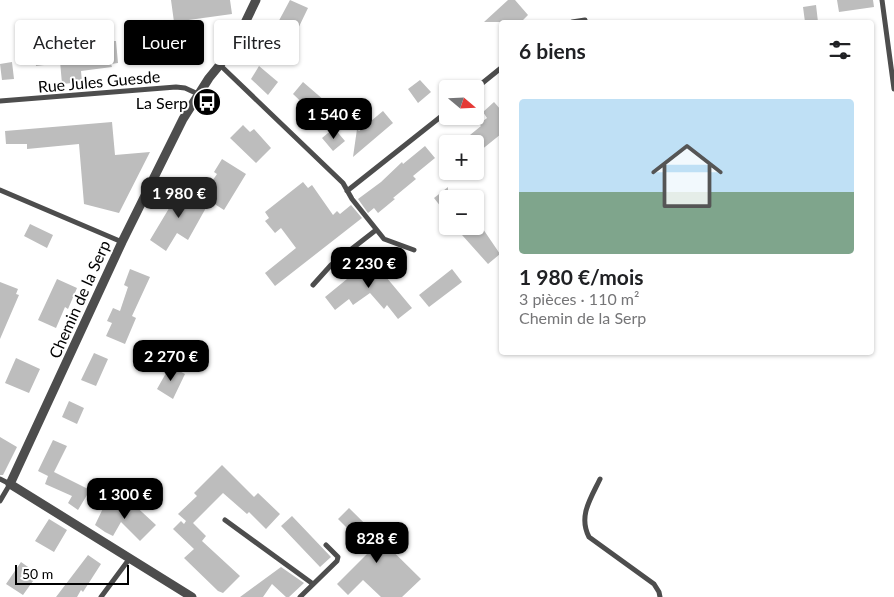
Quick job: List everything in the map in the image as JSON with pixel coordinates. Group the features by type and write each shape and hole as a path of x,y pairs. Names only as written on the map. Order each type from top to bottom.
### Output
{"street":[{"name":"Chemin de la Serp","path":"246,20 256,0"},
{"path":"882,0 892,61 894,90"},
{"name":"Chemin de la Serp","path":"10,484 122,242 183,119 198,94 220,65"},
{"path":"220,65 343,183 384,239 414,250"},
{"path":"484,82 499,70"},
{"name":"Rue Jules Guesde","path":"0,101 176,87 185,88 198,94"},
{"path":"347,191 439,118"},
{"path":"0,190 122,242"},
{"path":"313,285 331,266 376,230"},
{"path":"0,478 192,597"},
{"path":"600,479 585,511 583,520 585,529 589,536 654,584 660,597"},
{"path":"0,501 10,484"},
{"path":"225,520 313,584"},
{"path":"300,597 337,562 338,557 326,545"},
{"path":"102,597 130,558"}],"building":[{"path":"171,0 230,0 232,14 188,20 174,20"},
{"path":"290,0 308,8 299,27 299,20 279,20"},
{"path":"508,0 515,0 528,15 523,20 484,22"},
{"path":"837,0 873,0 874,7 839,12"},
{"path":"816,5 818,20 805,20 803,7"},
{"path":"114,41 116,41 118,63 114,64"},
{"path":"12,62 14,79 2,80 0,64"},
{"path":"60,65 111,65 112,67 81,71 82,82 62,84"},
{"path":"259,66 278,82 268,95 251,79"},
{"path":"420,80 431,92 418,103 408,89"},
{"path":"303,82 325,101 314,114 293,94"},
{"path":"494,102 499,108 499,136 484,148 484,135 470,135 480,125 484,125 484,120 487,118 484,111"},
{"path":"383,111 393,123 353,157 357,129 359,131"},
{"path":"112,122 115,155 150,152 119,213 84,204 79,144 27,149 27,144 6,144 5,131"},
{"path":"243,125 250,132 254,129 271,148 256,163 230,138"},
{"path":"334,128 345,141 333,151 322,138"},
{"path":"425,146 435,158 413,176 416,179 378,213 374,208 368,213 358,199 381,182 402,162 403,164"},
{"path":"222,159 246,174 224,210 202,196 217,174 214,172"},
{"path":"303,182 308,188 312,185 333,215 337,211 340,214 351,205 362,218 275,286 265,273 296,248 281,228 275,233 265,221 269,218 265,212"},
{"path":"176,188 207,206 188,240 177,233 166,251 150,240 171,205 167,202"},
{"path":"439,194 439,204 434,198"},
{"path":"30,224 53,235 47,248 24,236"},
{"path":"484,230 499,255 488,264 462,235 484,235"},
{"path":"366,253 412,308 398,319 387,305 384,309 370,293 353,305 349,299 335,310 325,297 358,270 353,265"},
{"path":"130,269 150,277 132,316 136,318 125,344 106,336 112,323 107,321 113,308 120,311 128,287 124,285"},
{"path":"452,269 462,282 429,307 419,295"},
{"path":"57,279 77,288 68,309 65,307 56,328 38,320"},
{"path":"0,282 18,289 16,294 19,295 0,339"},
{"path":"94,353 108,359 96,386 81,380"},
{"path":"16,358 40,369 29,393 5,383"},
{"path":"170,366 185,374 173,399 157,389"},
{"path":"69,401 84,408 77,424 62,417"},
{"path":"0,437 17,447 3,475 0,475"},
{"path":"53,440 67,446 54,472 90,490 78,510 68,503 72,496 45,484 48,476 38,471"},
{"path":"222,465 254,497 258,493 280,514 266,529 249,512 247,514 223,493 193,523 206,536 202,541 240,576 223,593 218,591 184,558 194,549 173,529 181,521 184,524 186,521 178,514 197,496 194,493"},
{"path":"107,500 121,509 129,500 156,525 140,541 121,522 113,536 105,532 95,525"},
{"path":"349,508 421,579 402,597 381,597 363,580 348,595 337,584 370,551 338,519"},
{"path":"292,516 331,557 320,567 281,526"},
{"path":"49,519 67,530 54,552 35,541"},
{"path":"88,555 101,564 83,592 81,590 77,597 56,597"},
{"path":"21,562 38,574 23,595 6,584"},
{"path":"281,567 304,583 289,597 286,597 272,584 263,597 240,597"}],"place":[{"name":"La Serp","path":"207,102"}]}
